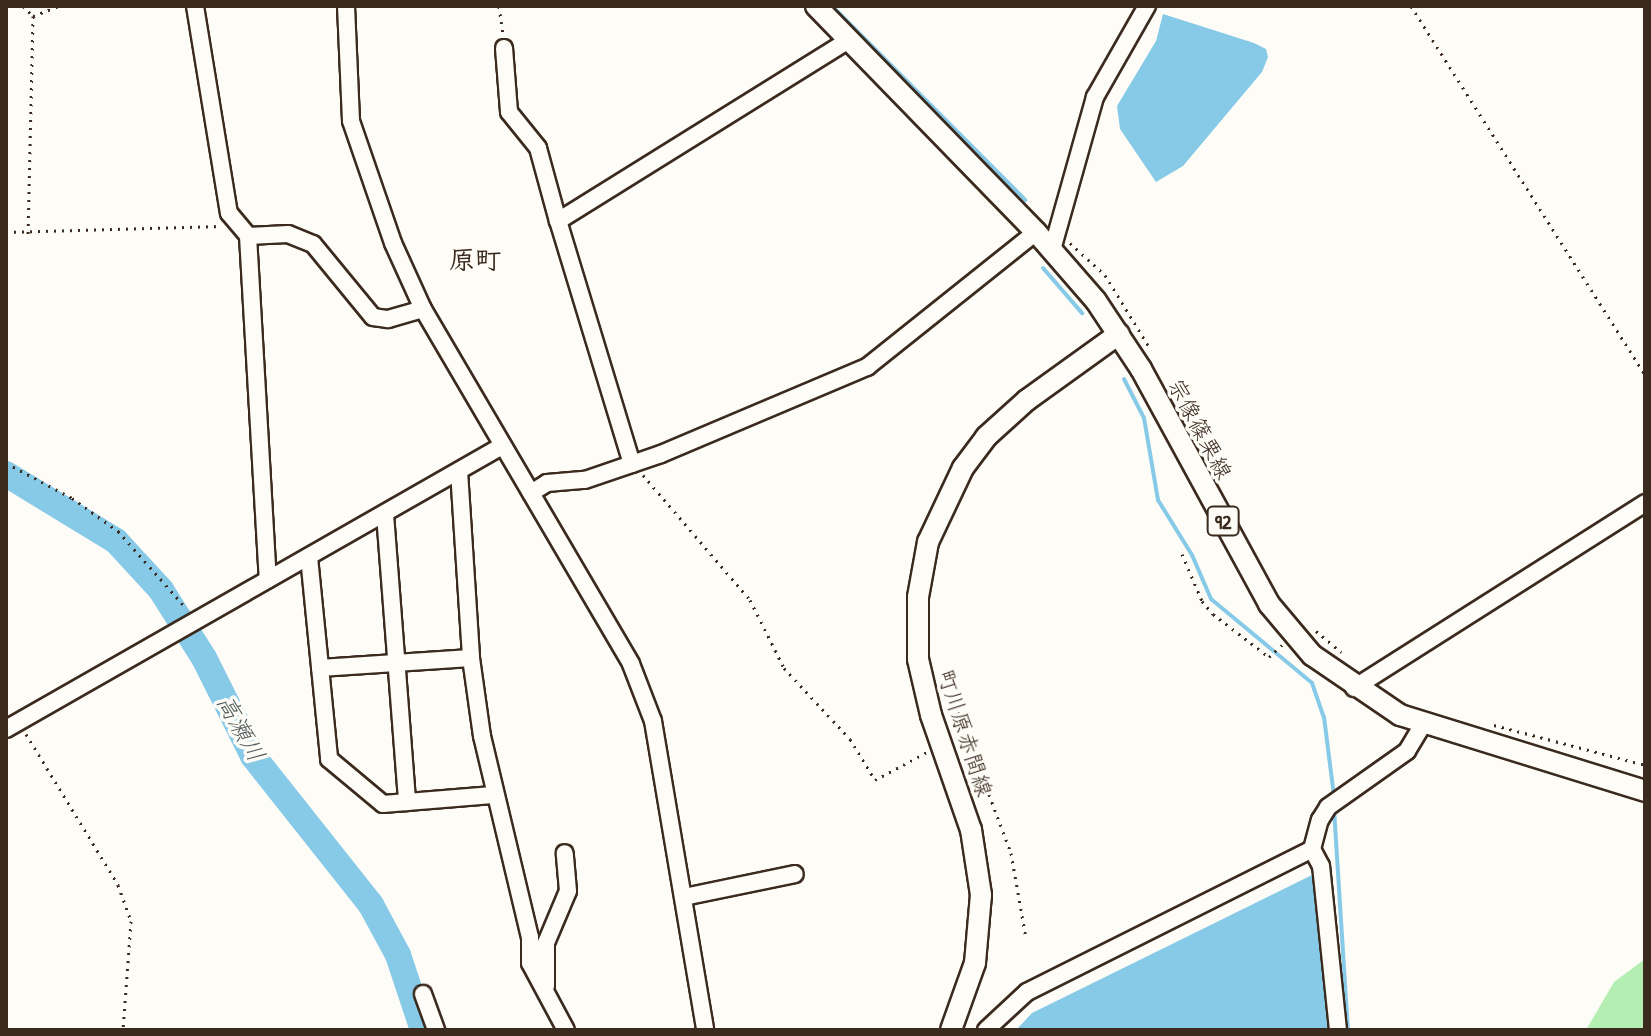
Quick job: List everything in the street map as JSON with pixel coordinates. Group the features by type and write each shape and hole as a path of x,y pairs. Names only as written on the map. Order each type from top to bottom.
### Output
{"main road":[{"name":"宗像篠栗線","path":"816,6 1048,238 1119,334 1257,583 1354,688 1423,724 1645,791"},
{"name":"町川原赤間線","path":"951,1030 975,963 981,895 971,830 920,673 917,623 923,566 938,518 963,468 999,424 1119,334"}],"street":[{"path":"195,6 229,213 243,230 268,579"},
{"path":"346,6 351,121 383,217 423,309 631,664 648,707 684,897 705,1030"},
{"path":"531,493 547,483 585,480 632,464 867,367 1048,238 1095,97 1147,6"},
{"path":"558,221 849,40"},
{"path":"504,48 509,112 538,148 632,464"},
{"path":"243,230 288,234 313,244 373,317 388,319 423,309"},
{"path":"12,725 196,623 502,446"},
{"path":"459,471 471,658 493,795 530,937 530,963 566,1030"},
{"path":"1354,688 1645,503"},
{"path":"385,514 407,802"},
{"path":"309,557 329,759 383,804 493,795"},
{"path":"320,668 471,658"},
{"path":"986,1030 1027,992 1312,849 1324,812 1407,751 1423,724"},
{"path":"1312,849 1321,866 1338,1030"},
{"path":"546,988 546,943 568,891 565,853"},
{"path":"684,897 795,874"},
{"path":"423,994 436,1030"}],"path":[{"path":"23,6 33,16 28,234"},
{"path":"33,16 59,6"},
{"path":"499,6 504,48"},
{"path":"1411,6 1645,375"},
{"path":"6,232 243,230"},
{"path":"1048,238 1105,275 1152,352"},
{"path":"1167,378 1210,457"},
{"path":"6,463 72,498 118,531 171,585 196,623"},
{"path":"632,464 750,600 777,658 850,739 875,780 941,745"},
{"path":"1182,554 1202,601 1269,657 1303,631 1347,657"},
{"path":"958,712 1011,853 1026,938"},
{"path":"1485,722 1645,765"},
{"path":"12,725 118,885 131,921 123,1030"}],"green space":[{"path":"1645,959 1645,1030 1586,1030 1614,982"}],"water":[{"path":"1163,14 1254,43 1266,49 1268,57 1262,72 1183,166 1156,182 1120,129 1117,106 1156,41"},
{"path":"1316,873 1333,1030 1016,1030 1032,1013"}],"waterway":[{"path":"832,6 1025,200"},
{"path":"1043,268 1082,313"},
{"path":"1124,379 1144,418 1158,500 1192,555 1211,599 1312,683 1324,717 1334,796"},
{"name":"高瀬川","path":"6,474 116,541 161,590 204,658 253,756 371,905 398,955 423,1030"},
{"path":"1334,809 1348,1030"}],"district":[{"name":"原町","path":"475,260"}]}
